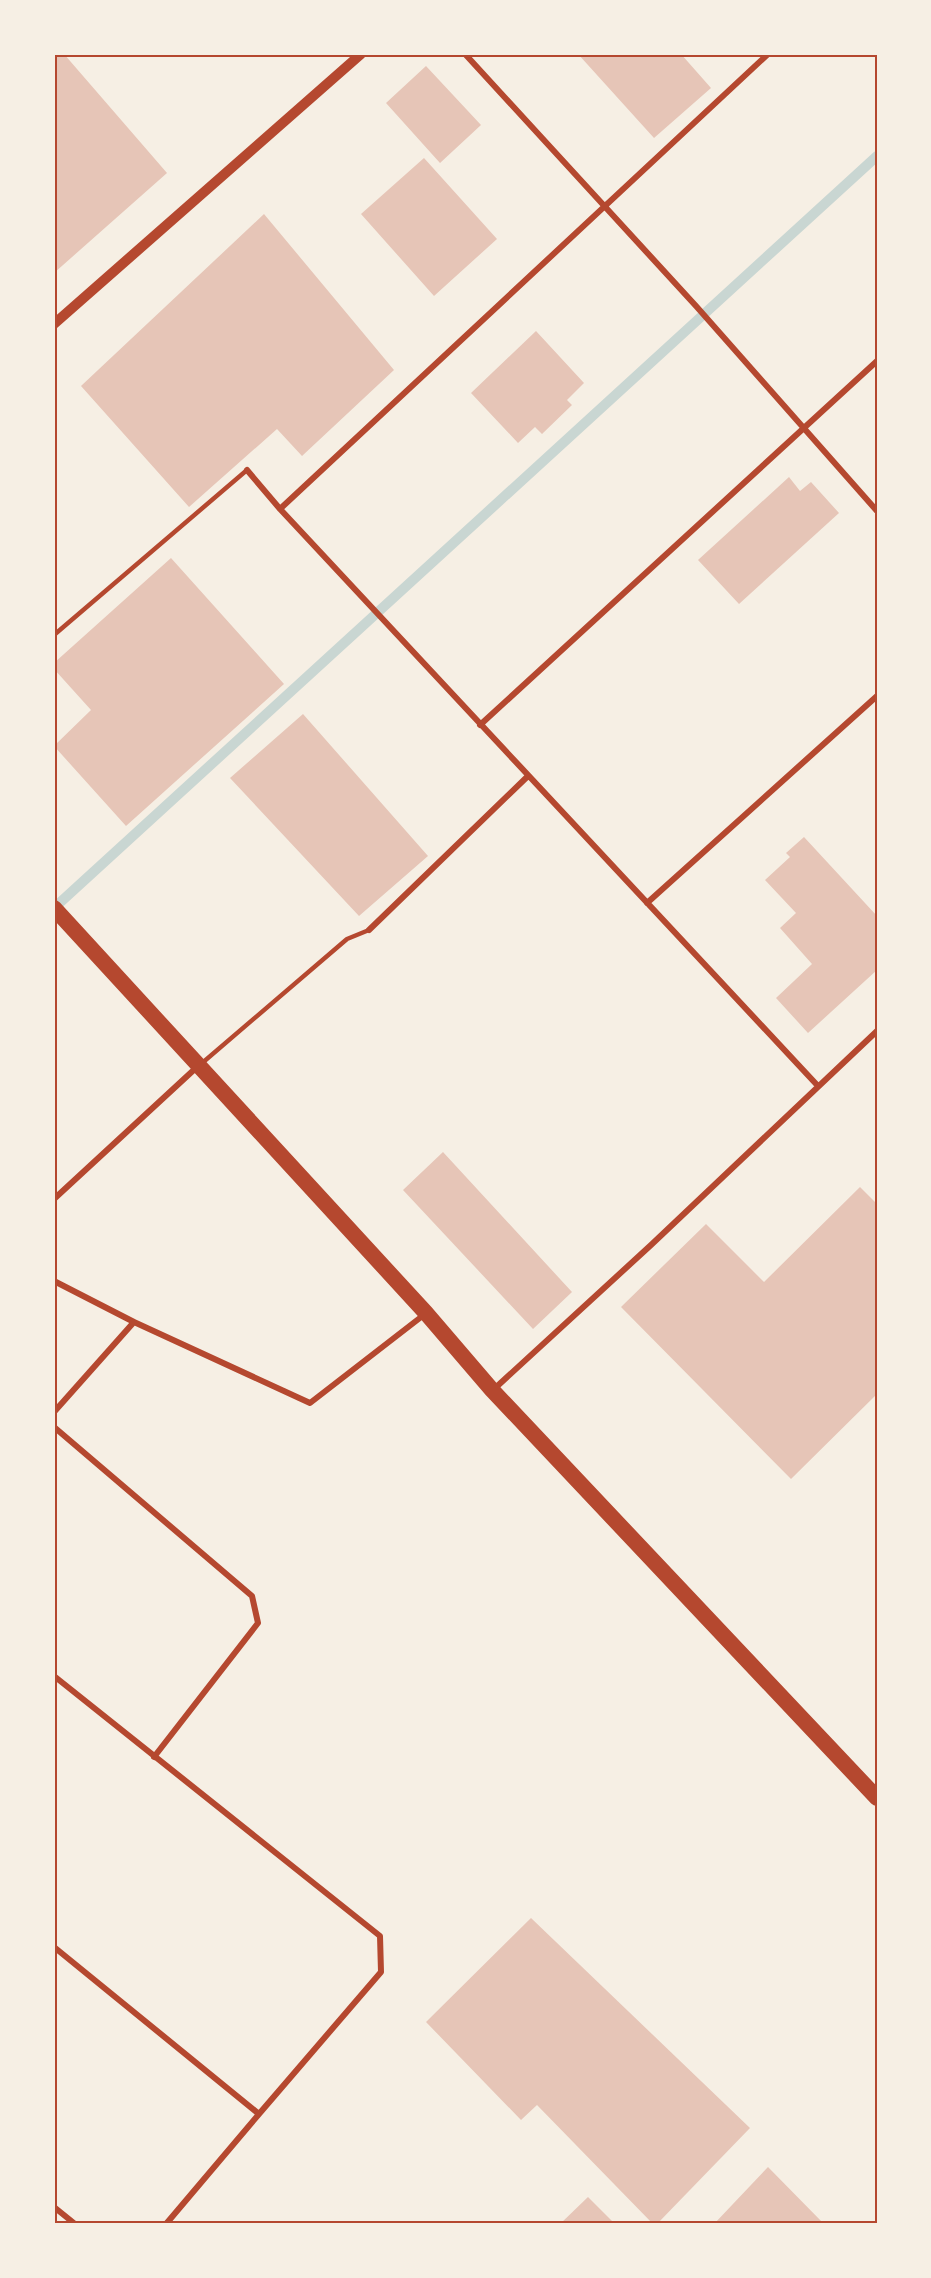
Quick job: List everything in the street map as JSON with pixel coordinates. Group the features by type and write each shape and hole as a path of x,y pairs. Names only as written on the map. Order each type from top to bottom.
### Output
{"highway":[{"path":"59,914 426,1313 492,1390 877,1798"}],"street":[{"path":"54,324 361,54"},
{"path":"465,54 696,306 713,328 877,511"},
{"path":"280,509 768,54"},
{"path":"480,725 877,361"},
{"path":"247,470 387,625 818,1086"},
{"path":"647,903 877,696"},
{"path":"369,930 528,776"},
{"path":"492,1390 651,1245 877,1031"},
{"path":"54,1199 198,1067"},
{"path":"54,1281 134,1322 310,1403 426,1313"},
{"path":"54,1412 134,1322"},
{"path":"54,1427 252,1596 258,1623 154,1757"},
{"path":"54,1676 380,1936 381,1972 166,2224"},
{"path":"54,1947 259,2114"},
{"path":"54,2207 75,2224"}],"lane":[{"path":"54,635 247,470"},
{"path":"198,1067 347,939 369,930"}],"building":[{"path":"54,54 64,54 167,173 54,273"},
{"path":"578,54 681,54 711,88 654,138"},
{"path":"426,66 481,125 440,163 386,103"},
{"path":"424,158 497,239 434,296 361,214"},
{"path":"264,214 394,370 302,456 277,429 189,507 81,386"},
{"path":"536,331 584,383 567,400 572,405 542,434 535,427 518,443 471,393"},
{"path":"789,477 800,491 811,482 839,513 739,604 698,560"},
{"path":"171,558 284,684 126,826 54,746 91,710 54,669 54,663"},
{"path":"303,714 428,856 359,916 230,778"},
{"path":"804,837 877,916 877,970 808,1033 776,998 812,964 780,928 796,913 765,880 790,857 786,853"},
{"path":"443,1152 572,1292 533,1329 403,1190"},
{"path":"860,1187 877,1204 877,1394 791,1479 621,1307 706,1224 764,1282"},
{"path":"531,1918 750,2128 657,2224 653,2224 537,2105 521,2120 426,2022"},
{"path":"768,2167 824,2224 714,2224"},
{"path":"588,2197 615,2224 560,2224"}],"waterway":[{"path":"54,908 877,156"}]}
